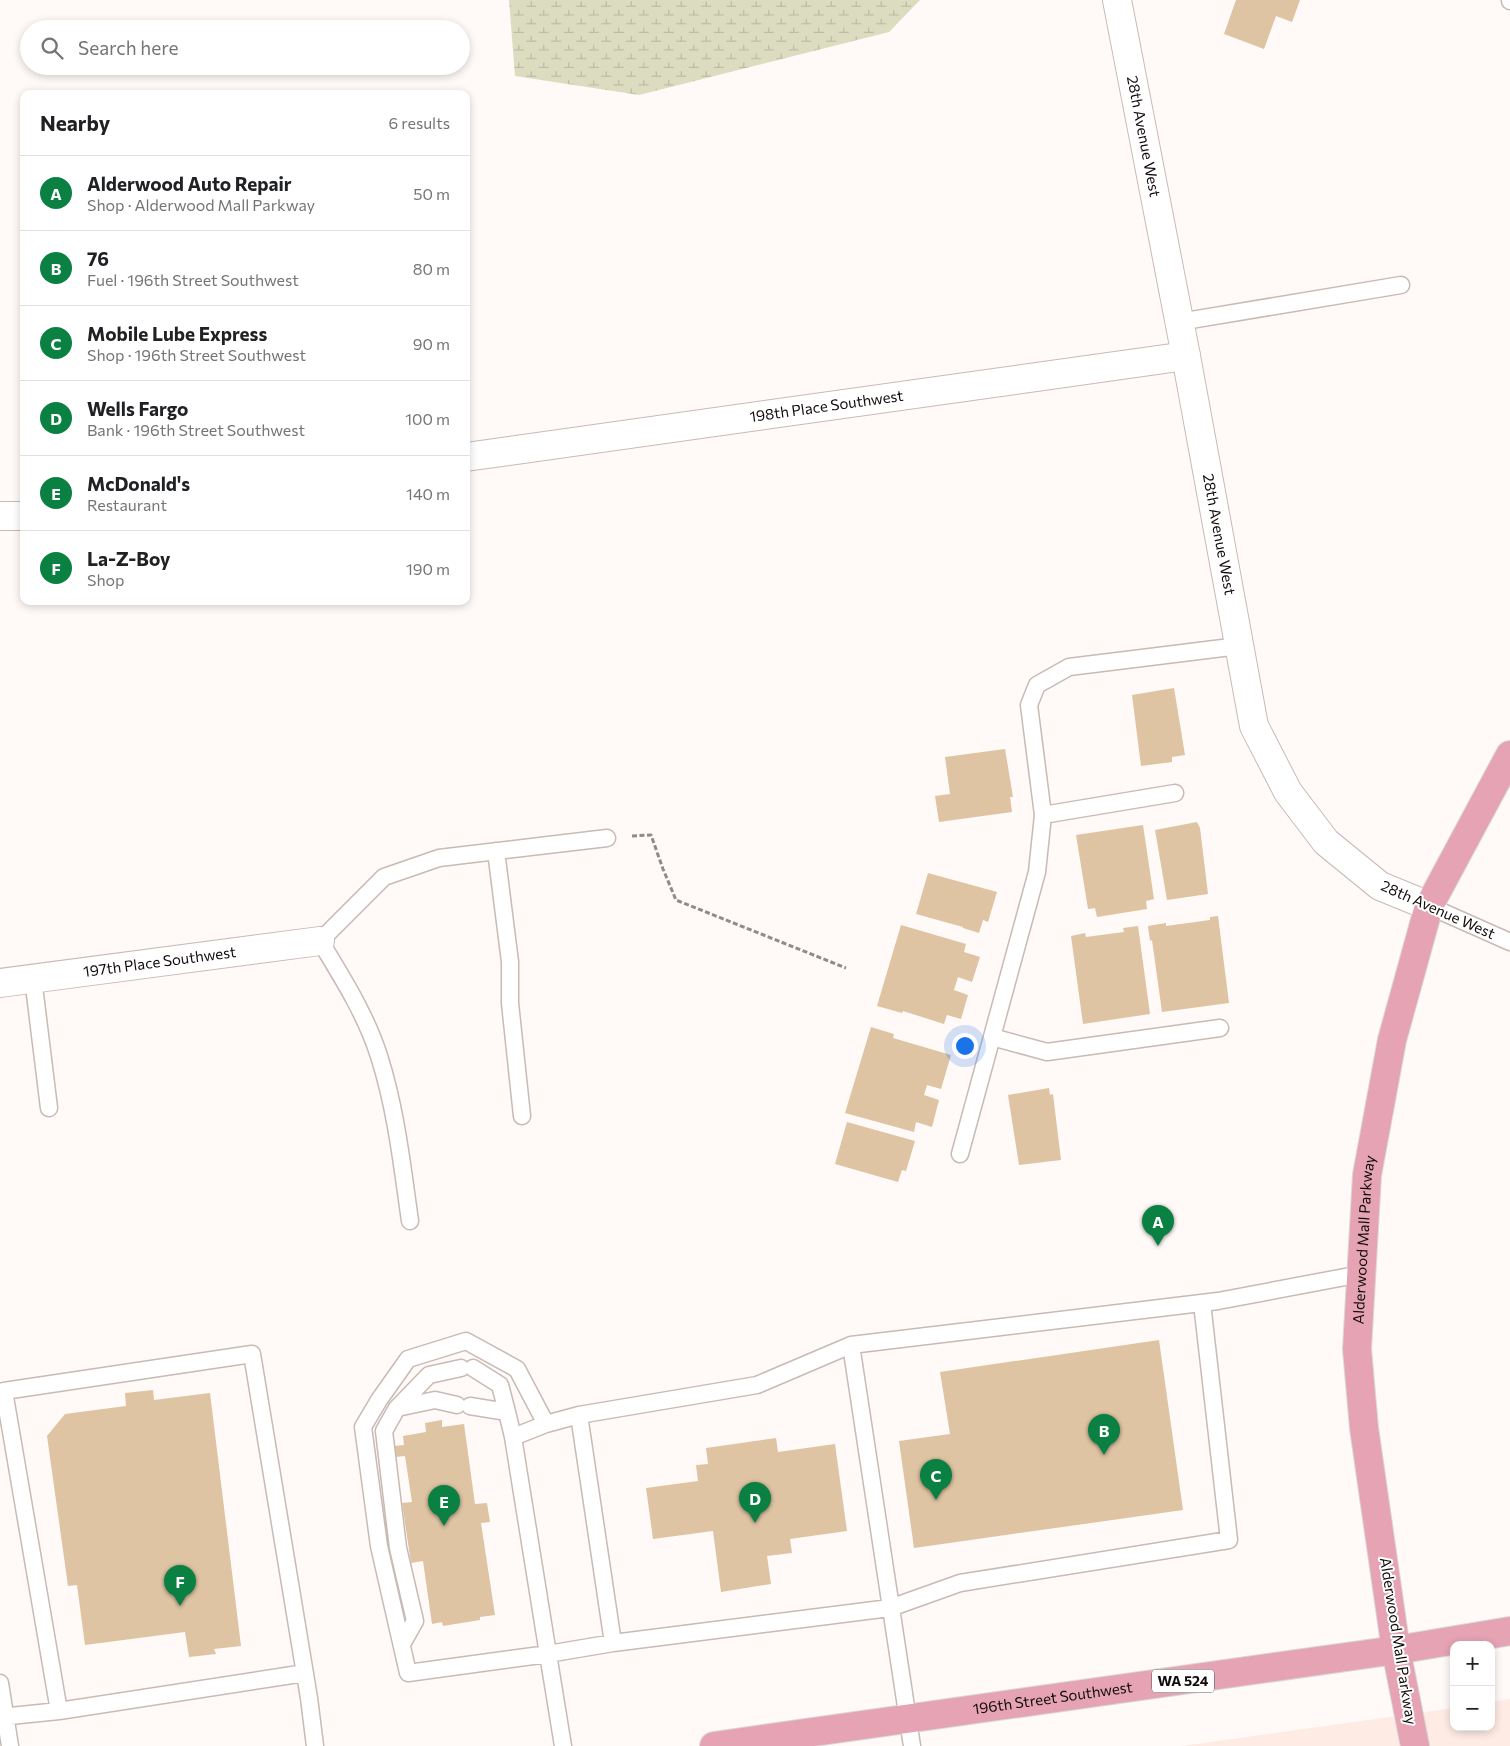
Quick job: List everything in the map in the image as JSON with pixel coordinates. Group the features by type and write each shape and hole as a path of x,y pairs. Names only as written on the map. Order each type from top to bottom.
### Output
{"main road":[{"name":"Alderwood Mall Parkway","path":"1415,1746 1396,1650 1364,1428 1357,1349 1367,1175 1392,1040 1429,906 1510,755"},
{"name":"196th Street Southwest","path":"714,1746 1396,1650 1510,1632"}],"street":[{"name":"28th Avenue West","path":"1117,0 1186,356 1254,726 1288,792 1326,842 1380,886 1429,906"},
{"name":"198th Place Southwest","path":"470,456 1186,356"},
{"path":"0,516 20,516"},
{"name":"197th Place Southwest","path":"0,983 320,941"}],"lane":[{"path":"1179,322 1401,285"},
{"path":"960,1154 1037,872 1043,815 1028,705 1037,685 1069,667 1239,646"},
{"path":"1043,815 1175,793"},
{"path":"410,1221 395,1122 379,1055 355,1001 320,941 384,877 439,858 607,838"},
{"path":"496,851 510,962 510,1003 522,1116"},
{"name":"28th Avenue West","path":"1429,906 1510,942"},
{"path":"33,978 49,1108"},
{"path":"992,1038 1047,1052 1220,1028"},
{"path":"514,1437 546,1424 579,1415 757,1385 850,1345 1202,1303 1361,1274"},
{"path":"546,1424 517,1369 466,1341 408,1359 379,1400 363,1427 379,1546 408,1673 613,1643 890,1608 960,1584 1229,1540 1202,1303"},
{"path":"850,1345 912,1746"},
{"path":"59,1711 4,1391 252,1354 305,1673 315,1746"},
{"path":"402,1644 415,1621 398,1548 384,1430 397,1408 429,1376 467,1368 500,1385 514,1437 563,1746"},
{"path":"397,1408 435,1400 507,1412"},
{"path":"579,1415 613,1643"},
{"path":"2,1716 59,1711 305,1673"},
{"path":"0,1683 2,1716 10,1746"}],"path":[{"path":"607,838 651,835 662,869 676,900 846,968"}],"shaded area":[{"path":"1510,1699 1510,1746 1182,1746 1450,1709 1450,1731 1495,1731 1495,1701"}],"green space":[{"path":"509,0 920,0 889,32 639,95 515,76"}],"building":[{"path":"1236,0 1300,0 1292,22 1276,16 1264,49 1224,34"},
{"path":"1174,688 1185,755 1172,757 1172,762 1141,766 1132,695"},
{"path":"1005,749 1013,797 1010,797 1012,812 939,822 935,796 950,794 945,757"},
{"path":"1197,822 1200,828 1208,894 1167,900 1155,830"},
{"path":"1143,825 1154,899 1146,901 1147,909 1097,917 1095,908 1088,909 1076,835"},
{"path":"928,873 997,892 988,922 983,920 979,933 916,914"},
{"path":"1218,916 1229,1003 1162,1012 1152,940 1150,941 1148,926 1166,923 1166,926 1210,920 1210,917"},
{"path":"901,925 966,944 964,952 980,957 972,982 958,977 954,990 968,995 961,1019 947,1015 944,1024 903,1011 902,1013 877,1006"},
{"path":"1138,926 1150,1014 1083,1024 1071,936 1085,933 1086,937 1124,932 1123,928"},
{"path":"871,1027 894,1034 893,1038 951,1055 941,1089 927,1085 924,1095 939,1100 932,1127 916,1122 914,1132 845,1113"},
{"path":"1049,1088 1050,1095 1053,1094 1061,1160 1019,1165 1008,1095"},
{"path":"847,1122 915,1141 906,1171 902,1170 898,1182 835,1164"},
{"path":"1159,1340 1183,1510 914,1548 899,1441 950,1434 940,1372"},
{"path":"153,1390 154,1400 210,1393 241,1646 214,1649 216,1654 189,1657 185,1632 85,1645 77,1585 68,1586 47,1436 65,1414 126,1406 125,1393"},
{"path":"442,1420 442,1427 464,1424 475,1504 487,1503 490,1522 481,1523 495,1615 480,1617 480,1620 443,1626 442,1622 432,1624 423,1561 411,1563 402,1503 412,1502 405,1456 395,1457 394,1446 404,1445 403,1436 426,1432 425,1423"},
{"path":"776,1438 778,1452 835,1444 847,1531 790,1539 792,1553 767,1556 771,1584 721,1592 713,1531 653,1539 646,1488 698,1481 696,1465 708,1464 706,1448"}],"place":[{"name":"Alderwood Auto Repair","path":"1158,1246"},
{"name":"76","path":"1104,1455"},
{"name":"Mobile Lube Express","path":"936,1500"},
{"name":"Wells Fargo","path":"755,1523"},
{"name":"McDonald's","path":"444,1526"},
{"name":"La-Z-Boy","path":"180,1606"}]}
